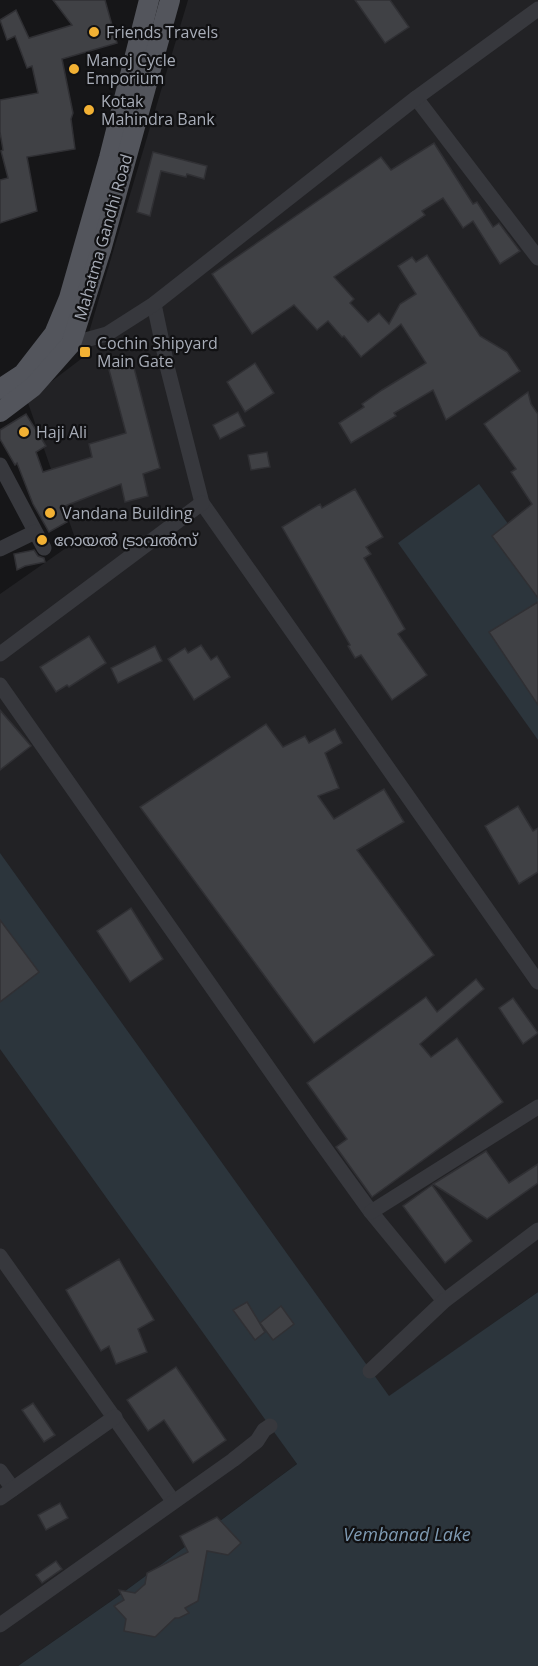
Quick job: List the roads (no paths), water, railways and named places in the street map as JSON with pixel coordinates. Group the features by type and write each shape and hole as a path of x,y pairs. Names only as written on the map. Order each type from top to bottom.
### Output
{"main road":[{"name":"Mahatma Gandhi Road","path":"0,389 23,374 54,334 69,298 103,180 149,0"},
{"name":"Mahatma Gandhi Road","path":"0,412 33,387 71,344 101,250 170,0"},
{"path":"54,334 71,344"}],"lane":[{"path":"71,344 107,334 154,304 416,98 538,9"},
{"path":"416,98 538,258"},
{"path":"154,304 168,370 202,503 538,982"},
{"path":"0,465 44,549"},
{"path":"0,654 202,503"},
{"path":"0,549 35,532"},
{"path":"0,685 307,1123 372,1212 444,1301"},
{"path":"372,1212 538,1107"},
{"path":"370,1371 444,1301 537,1230"},
{"path":"0,1256 173,1501"},
{"path":"0,1498 115,1417"},
{"path":"0,1625 258,1441 264,1430 270,1426"},
{"path":"0,1471 13,1489"}],"water":[{"path":"479,484 538,565 538,740 398,543"},
{"name":"Vembanad Lake","path":"0,853 389,1396 538,1292 538,1666 18,1666 117,1597 297,1464 0,1049"}],"place":[{"name":"Friends Travels","path":"94,32"},
{"name":"Manoj Cycle Emporium","path":"74,69"},
{"name":"Kotak Mahindra Bank","path":"89,110"},
{"name":"Cochin Shipyard Main Gate","path":"85,352"},
{"name":"Haji Ali","path":"24,432"},
{"name":"Vandana Building","path":"50,513"},
{"name":"റോയൽ ട്രാവൽസ്","path":"42,540"}]}
